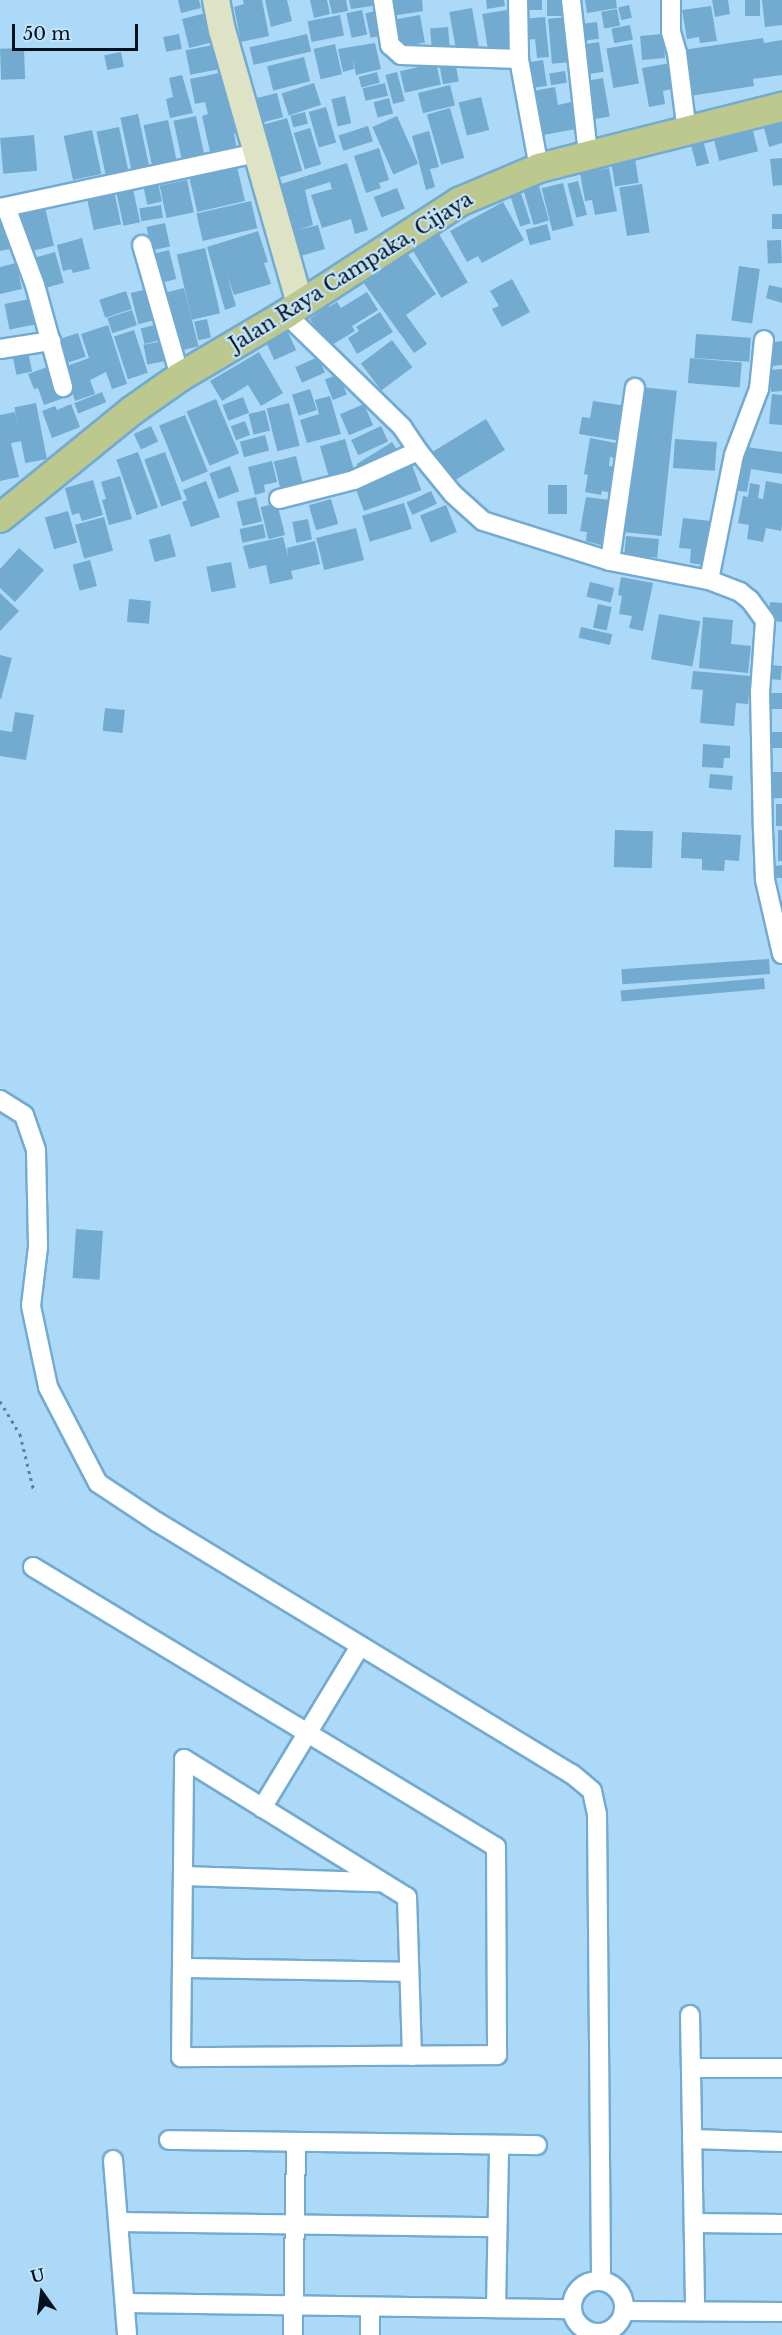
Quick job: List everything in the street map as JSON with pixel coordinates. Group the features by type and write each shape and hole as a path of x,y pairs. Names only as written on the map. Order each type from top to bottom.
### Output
{"main road":[{"name":"Jalan Raya Campaka, Cijaya","path":"0,518 133,410 180,377 459,202 539,168 782,107"}],"street":[{"path":"216,0 293,308 395,420 453,494 483,521 610,561 709,580 740,592 750,600 765,621 760,692 765,880 782,954"},
{"path":"382,0 390,45 401,54 519,59"},
{"path":"518,0 519,59 539,168"},
{"path":"571,0 588,154"},
{"path":"671,0 671,32 687,132"},
{"path":"63,387 35,285 3,208 256,153"},
{"path":"142,245 180,377"},
{"path":"709,580 734,455 761,382 764,340"},
{"path":"0,349 51,341"},
{"path":"610,561 635,388"},
{"path":"279,500 354,480 418,451"},
{"path":"0,1100 24,1115 36,1150 38,1247 31,1306 48,1388 98,1483 157,1522 573,1774 592,1791 597,1814 601,2281"},
{"path":"33,1567 496,1847 497,2055 412,2056 181,2057 184,1759 407,1897 412,2056"},
{"path":"262,1808 360,1646"},
{"path":"183,1876 382,1882"},
{"path":"182,1968 409,1972"},
{"path":"690,2015 695,2311"},
{"path":"691,2068 782,2068"},
{"path":"692,2139 782,2142"},
{"path":"169,2140 537,2145"},
{"path":"293,2335 296,2142"},
{"path":"496,2308 499,2145"},
{"path":"113,2160 127,2335"},
{"path":"118,2222 497,2227"},
{"path":"694,2223 782,2224"},
{"path":"601,2281 611,2284 619,2291 625,2310 621,2321 613,2329 603,2334 591,2333 581,2328 574,2319 571,2309 576,2291 583,2285 601,2281"},
{"path":"126,2304 571,2309"},
{"path":"370,2307 370,2335"},
{"path":"625,2310 782,2313"}],"path":[{"path":"0,1401 20,1434 34,1492"}],"building":[{"path":"178,0 199,0 201,8 181,13"},
{"path":"243,0 262,0 269,36 241,42 234,7 244,4"},
{"path":"265,0 287,0 292,21 271,27"},
{"path":"310,0 327,0 330,14 314,18"},
{"path":"329,0 346,0 348,11 332,14"},
{"path":"349,0 379,0 379,5 351,9"},
{"path":"389,0 422,0 423,11 392,16"},
{"path":"486,0 504,0 505,6 487,9"},
{"path":"525,0 542,0 542,10 525,10"},
{"path":"547,0 567,0 567,16 547,16"},
{"path":"585,0 616,0 617,8 587,13"},
{"path":"712,0 728,0 730,14 715,17"},
{"path":"745,0 760,0 760,16 745,16"},
{"path":"762,0 782,0 782,25 765,27"},
{"path":"629,5 632,18 621,20 618,7"},
{"path":"711,6 717,41 700,43 699,37 687,39 682,10"},
{"path":"472,8 479,49 457,53 449,12"},
{"path":"617,9 620,26 604,29 601,12"},
{"path":"362,10 367,34 352,38 346,13"},
{"path":"381,10 386,34 371,38 365,13"},
{"path":"507,10 513,47 488,50 482,14"},
{"path":"214,11 221,40 189,48 182,19"},
{"path":"340,15 344,36 312,42 308,21"},
{"path":"420,15 425,43 395,48 390,20"},
{"path":"545,17 549,57 537,58 535,39 523,40 521,19"},
{"path":"569,17 573,62 552,64 548,19"},
{"path":"597,22 599,39 579,41 577,24"},
{"path":"630,25 633,40 614,43 611,29"},
{"path":"448,27 450,48 432,49 430,29"},
{"path":"179,34 182,49 166,52 163,37"},
{"path":"307,34 311,52 254,65 250,47"},
{"path":"663,34 665,58 642,60 640,36"},
{"path":"763,38 764,43 782,40 782,75 753,79 754,86 690,96 683,50"},
{"path":"599,42 604,72 584,75 579,45"},
{"path":"375,43 381,69 356,75 353,59 354,69 343,72 338,49"},
{"path":"218,44 223,69 190,75 186,50"},
{"path":"335,44 342,74 321,79 314,49"},
{"path":"632,44 639,83 613,88 606,49"},
{"path":"24,48 25,79 1,80 0,49"},
{"path":"121,52 124,67 107,70 104,55"},
{"path":"454,55 459,82 443,84 438,58"},
{"path":"304,57 310,81 273,90 267,66"},
{"path":"543,60 547,86 532,88 528,62"},
{"path":"436,63 441,84 405,93 400,71"},
{"path":"671,63 675,88 663,91 665,104 649,107 642,68"},
{"path":"229,71 244,132 234,134 237,150 211,156 202,116 208,114 205,102 195,104 190,79"},
{"path":"565,71 567,83 551,85 549,74"},
{"path":"377,72 380,83 361,88 359,77"},
{"path":"397,72 405,101 393,104 385,75"},
{"path":"182,75 193,113 170,118 166,99 173,97 169,78"},
{"path":"603,78 610,116 593,119 586,81"},
{"path":"314,83 321,105 289,115 282,94"},
{"path":"385,83 388,96 366,101 363,88"},
{"path":"450,85 455,105 423,113 418,93"},
{"path":"555,87 558,105 571,102 576,129 538,136 533,91"},
{"path":"277,93 283,117 259,123 253,99"},
{"path":"345,96 351,123 338,126 331,99"},
{"path":"481,97 489,130 467,136 459,103"},
{"path":"389,98 393,113 378,118 374,102"},
{"path":"326,107 336,143 319,148 309,112"},
{"path":"450,108 464,158 441,165 427,115"},
{"path":"782,110 782,143 769,147 761,116"},
{"path":"305,112 308,124 293,127 290,116"},
{"path":"138,114 150,171 132,174 120,118"},
{"path":"196,116 205,159 183,164 174,121"},
{"path":"397,116 418,164 393,174 372,127"},
{"path":"287,118 302,171 275,179 260,126"},
{"path":"168,120 177,164 153,169 144,125"},
{"path":"368,126 373,141 343,151 339,136"},
{"path":"119,127 129,176 107,181 97,132"},
{"path":"752,127 758,151 719,161 713,137"},
{"path":"310,128 321,164 305,169 294,133"},
{"path":"92,130 101,174 73,180 64,136"},
{"path":"429,131 439,167 430,169 435,187 426,190 412,136"},
{"path":"34,135 37,171 3,174 0,138"},
{"path":"703,140 709,163 697,167 690,143"},
{"path":"379,148 389,180 379,183 381,188 366,193 354,156"},
{"path":"782,158 782,185 773,186 770,159"},
{"path":"635,159 639,183 615,186 611,163"},
{"path":"236,162 245,201 197,212 188,173"},
{"path":"347,163 368,230 355,234 351,219 322,228 311,195 332,189 330,182 305,190 313,225 298,230 318,225 325,249 297,257 278,185"},
{"path":"609,168 617,211 595,215 592,200 585,201 580,173"},
{"path":"187,180 194,212 166,218 160,186"},
{"path":"578,181 587,215 576,218 567,184"},
{"path":"158,183 162,202 147,205 143,186"},
{"path":"563,183 574,226 552,231 542,188"},
{"path":"642,184 650,232 627,236 619,188"},
{"path":"539,186 549,221 534,225 524,190"},
{"path":"519,187 531,223 520,227 509,190"},
{"path":"397,188 405,209 382,217 374,197"},
{"path":"133,189 140,222 123,226 116,193"},
{"path":"114,191 121,224 94,230 87,197"},
{"path":"251,201 257,228 203,241 196,214"},
{"path":"503,202 524,240 482,263 478,256 467,262 450,231"},
{"path":"44,203 54,246 26,252 16,210"},
{"path":"161,205 163,218 141,221 139,208"},
{"path":"772,214 782,214 782,229 772,229"},
{"path":"0,215 14,248 0,251"},
{"path":"165,223 170,246 151,250 146,227"},
{"path":"547,224 551,239 530,245 526,230"},
{"path":"436,229 468,282 441,298 409,245"},
{"path":"258,231 268,262 264,263 271,284 234,295 227,275 236,306 225,310 207,247"},
{"path":"82,238 90,269 73,273 71,269 63,271 57,245"},
{"path":"767,240 781,240 782,263 768,263"},
{"path":"205,248 220,313 192,320 177,255"},
{"path":"404,249 436,294 406,315 427,344 414,353 358,275"},
{"path":"169,250 176,279 156,284 149,255"},
{"path":"55,252 64,283 42,289 33,258"},
{"path":"16,263 22,289 0,294 0,267"},
{"path":"739,266 760,269 752,323 731,320"},
{"path":"512,279 530,312 502,327 492,309 499,306 490,291"},
{"path":"769,285 782,288 782,303 766,298"},
{"path":"151,288 159,319 138,324 131,293"},
{"path":"184,288 199,346 174,352 160,294"},
{"path":"126,291 132,309 105,318 99,300"},
{"path":"367,292 378,310 352,326 355,331 327,348 310,319 320,312 314,302 323,297 329,307 337,302 341,308"},
{"path":"30,299 35,325 9,329 4,304"},
{"path":"132,310 137,325 112,333 107,318"},
{"path":"380,312 393,332 357,354 348,338 359,331 356,327"},
{"path":"207,319 211,338 198,340 194,322"},
{"path":"163,323 167,339 145,344 141,329"},
{"path":"108,325 127,384 112,389 106,372 90,380 95,394 75,401 64,367 89,358 81,334"},
{"path":"134,330 148,373 128,379 114,336"},
{"path":"288,332 296,350 274,360 266,342"},
{"path":"78,333 86,357 62,365 54,341"},
{"path":"696,334 751,338 749,362 694,358"},
{"path":"168,340 172,360 147,364 143,345"},
{"path":"392,340 412,367 381,391 361,363"},
{"path":"782,341 782,365 771,366 768,343"},
{"path":"27,347 32,371 17,375 11,350"},
{"path":"259,352 283,393 261,406 248,385 222,401 210,381"},
{"path":"318,357 325,373 302,383 295,367"},
{"path":"690,358 742,363 740,387 688,383"},
{"path":"53,365 64,398 44,405 38,388 34,389 28,374"},
{"path":"782,369 782,391 771,392 769,370"},
{"path":"339,374 347,395 333,400 325,379"},
{"path":"641,387 677,391 662,536 626,532"},
{"path":"310,389 317,410 299,416 292,395"},
{"path":"102,392 106,402 78,413 74,403"},
{"path":"772,394 782,395 782,425 769,424"},
{"path":"330,396 341,434 307,443 300,420 319,414 315,400"},
{"path":"243,397 249,413 229,421 222,405"},
{"path":"216,399 239,453 210,466 187,412"},
{"path":"593,401 627,406 621,441 579,434 582,417 590,418"},
{"path":"36,403 47,459 25,463 14,407"},
{"path":"289,403 300,446 277,451 267,409"},
{"path":"71,404 80,427 52,438 42,411 55,406 57,410"},
{"path":"364,404 373,425 349,435 340,414"},
{"path":"265,410 270,430 254,434 249,414"},
{"path":"15,412 22,441 11,443 19,477 0,481 0,415"},
{"path":"185,415 208,472 182,482 159,425"},
{"path":"486,419 505,450 452,482 441,464 436,466 429,454"},
{"path":"245,421 250,435 236,440 231,426"},
{"path":"151,426 158,441 141,449 134,434"},
{"path":"381,426 388,441 358,455 351,440"},
{"path":"265,435 269,450 244,457 240,442"},
{"path":"590,438 621,444 619,459 610,457 609,466 619,468 614,493 602,491 601,495 585,492 588,475 584,474"},
{"path":"345,439 355,475 330,482 320,446"},
{"path":"675,439 717,442 715,471 673,468"},
{"path":"392,442 400,455 364,477 356,464"},
{"path":"740,446 782,452 782,474 751,469 747,492 734,490"},
{"path":"138,452 158,507 137,515 116,460"},
{"path":"165,452 182,499 161,507 144,460"},
{"path":"296,456 303,485 281,491 274,462"},
{"path":"272,461 277,482 264,485 265,492 255,495 248,467"},
{"path":"411,462 421,490 364,511 354,483"},
{"path":"230,466 239,491 219,499 209,474"},
{"path":"120,476 132,519 109,525 102,500 106,499 101,482"},
{"path":"93,480 103,515 82,521 79,513 72,515 65,488"},
{"path":"206,481 220,517 191,527 182,502 187,500 183,490"},
{"path":"766,481 782,484 782,525 781,531 766,528 763,542 747,539 749,525 738,523 743,496 748,497 750,483 760,485 758,498 763,499"},
{"path":"548,485 567,485 567,514 548,514"},
{"path":"431,491 437,504 412,515 407,502"},
{"path":"256,497 262,521 243,526 237,502"},
{"path":"586,497 609,500 608,507 617,508 611,548 586,541 587,532 580,531"},
{"path":"331,499 338,524 316,530 309,505"},
{"path":"277,503 285,535 268,539 261,507"},
{"path":"404,503 412,529 370,542 362,516"},
{"path":"446,505 457,532 431,542 420,515"},
{"path":"68,511 77,543 54,549 45,518"},
{"path":"104,517 113,551 84,559 75,525"},
{"path":"683,518 710,521 704,565 690,563 691,549 679,548"},
{"path":"308,519 312,540 296,543 292,522"},
{"path":"263,524 266,538 242,543 240,529"},
{"path":"356,528 364,560 324,570 316,538"},
{"path":"170,534 176,556 155,562 149,540"},
{"path":"626,536 659,539 657,558 624,555"},
{"path":"283,537 288,556 287,548 315,541 320,564 291,571 293,579 270,584 266,565 249,569 243,546"},
{"path":"19,548 44,570 15,602 0,588 0,569"},
{"path":"90,560 97,586 80,591 73,565"},
{"path":"231,562 236,588 211,592 206,567"},
{"path":"621,577 653,583 643,631 629,628 632,616 619,614 622,596 618,595"},
{"path":"590,582 614,588 611,603 586,597"},
{"path":"0,593 19,611 0,631"},
{"path":"129,599 151,601 149,624 127,622"},
{"path":"770,602 782,603 782,622 768,620"},
{"path":"598,604 612,607 607,630 593,627"},
{"path":"659,614 700,621 692,667 651,659"},
{"path":"703,617 733,620 731,644 751,646 748,673 699,668"},
{"path":"581,627 612,634 610,645 579,638"},
{"path":"0,655 12,658 1,699 0,699"},
{"path":"771,665 782,666 781,680 770,679"},
{"path":"693,671 751,676 748,704 736,703 734,726 700,723 703,690 691,689"},
{"path":"771,693 782,693 782,709 771,709"},
{"path":"105,708 125,710 122,733 103,731"},
{"path":"15,712 34,715 26,760 0,756 0,730 12,732"},
{"path":"765,732 782,732 782,748 765,748"},
{"path":"703,744 730,746 730,758 724,758 723,768 702,767"},
{"path":"766,772 782,772 782,798 768,799"},
{"path":"710,774 733,776 732,790 709,788"},
{"path":"776,804 782,804 782,826 776,826"},
{"path":"615,830 653,831 652,868 614,867"},
{"path":"778,830 782,830 782,861 778,861"},
{"path":"682,832 741,835 739,861 725,860 724,871 702,870 702,859 681,858"},
{"path":"782,865 782,878 769,878 768,867"},
{"path":"769,959 770,974 622,984 621,969"},
{"path":"764,978 765,989 622,1002 621,991"},
{"path":"76,1229 103,1231 100,1280 73,1278"}]}
